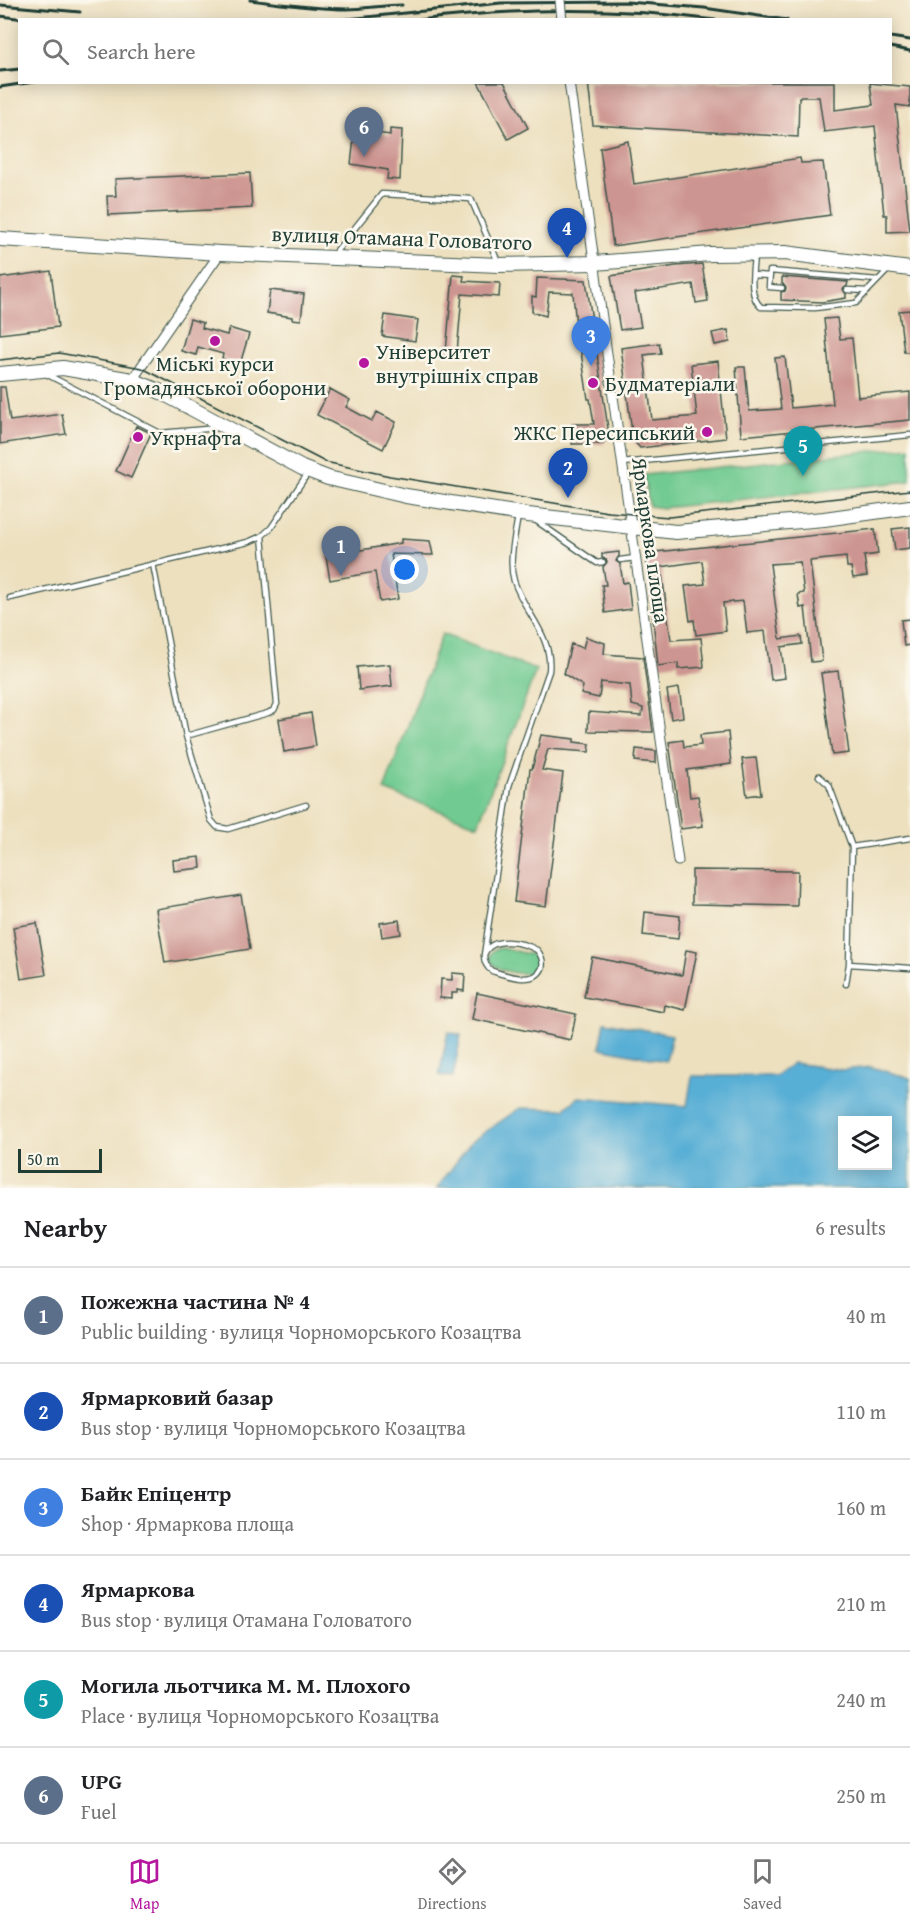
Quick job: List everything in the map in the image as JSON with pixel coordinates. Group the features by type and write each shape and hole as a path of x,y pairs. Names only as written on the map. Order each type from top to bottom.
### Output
{"main road":[{"name":"вулиця Отамана Головатого","path":"0,238 220,252 499,265 594,263 711,254 785,253 910,269"},
{"path":"0,374 63,368 132,380 161,392 310,471 350,484 406,496 523,514 676,532 824,519 910,507"}],"street":[{"path":"560,0 562,18"},
{"name":"Ярмаркова площа","path":"569,84 678,861"},
{"path":"132,380 220,252"}],"lane":[{"path":"331,258 382,194 471,199 499,265"},
{"path":"754,253 753,295 755,302 761,307 815,308 856,303 891,266"},
{"path":"782,288 769,287 771,271 878,280"},
{"path":"753,275 770,276"},
{"path":"847,290 868,291"},
{"path":"38,370 160,433 226,427"},
{"path":"622,463 910,435"},
{"path":"10,598 248,542 262,536 271,528 310,471"},
{"path":"484,955 489,945 504,942 537,950 543,964 542,969 535,976 525,978 492,971 485,964 484,955 509,786 549,671 550,660 545,640 514,579 513,556 523,514 597,563 603,562"},
{"path":"186,736 268,713 274,710 277,704 262,536"},
{"path":"620,560 635,558"},
{"path":"153,564 186,736 211,820 217,827 228,829 306,805"},
{"path":"819,776 829,785 852,847 849,964 846,984"},
{"path":"852,847 910,838"},
{"path":"849,964 910,968"}],"green space":[{"path":"910,447 910,481 663,508 649,506 644,475"},
{"path":"442,634 536,670 478,825 384,790"},
{"path":"501,948 533,955 537,963 535,970 518,973 494,965 490,961 491,954 493,950"}],"water":[{"path":"605,1022 672,1035 666,1061 600,1048"},
{"path":"448,1032 461,1035 453,1077 439,1075"},
{"path":"793,1063 843,1070 871,1067 910,1078 910,1188 437,1188 472,1141 520,1108 564,1109 579,1097 687,1106 692,1076 775,1076"}],"building":[{"path":"479,84 505,84 528,128 508,139"},
{"path":"588,84 835,84 835,110 873,105 870,84 910,87 910,107 896,105 910,231 887,232 887,215 884,215 875,126 824,132 819,97 799,97 798,137 593,125"},
{"path":"390,129 402,130 400,180 387,179 388,170 351,164 355,130 390,135"},
{"path":"628,141 634,184 800,158 801,163 823,162 830,215 613,246 600,148"},
{"path":"250,173 252,208 108,215 107,196 116,196 115,179"},
{"path":"702,264 708,301 696,303 693,284 635,293 641,327 620,330 611,276"},
{"path":"51,271 58,327 0,334 0,278"},
{"path":"453,275 464,276 463,281 500,283 499,297 462,294 457,353 446,352"},
{"path":"782,277 848,282 843,289 846,298 822,302 781,300 781,292 786,288 782,283"},
{"path":"537,278 586,280 609,435 603,444 572,444 572,424 594,424 576,325 573,293 549,292 546,316 532,312 532,296 536,297"},
{"path":"270,290 304,294 301,320 267,313"},
{"path":"910,310 910,352 904,352 899,311"},
{"path":"385,315 418,320 415,341 382,336"},
{"path":"837,318 840,339 852,338 858,397 910,392 910,420 741,436 736,367 745,367 749,411 781,409 775,358 785,357 791,408 833,404 824,319"},
{"name":"Міські курси Громадянської оборони","path":"190,319 203,323 202,328 227,335 229,328 249,334 240,364 222,359 223,354 198,347 196,355 181,351"},
{"path":"728,330 730,342 715,345 712,333"},
{"path":"659,343 661,353 644,355 652,420 697,416 691,364 718,361 726,438 640,448 633,440 621,348"},
{"path":"0,387 5,387 10,421 62,414 66,434 0,444"},
{"path":"330,389 350,400 346,407 372,421 377,412 396,422 383,449 317,415"},
{"path":"136,426 151,433 131,478 116,471"},
{"path":"910,527 910,548 895,550 892,529"},
{"path":"875,529 878,554 864,556 867,576 853,578 851,567 847,567 846,557 810,561 822,661 811,662 805,607 800,608 798,594 804,593 800,562 770,564 780,639 801,636 802,644 781,647 785,678 771,680 765,631 747,633 743,601 723,603 726,631 696,635 694,620 690,621 685,586 705,584 702,561 661,567 671,640 701,638 704,667 678,669 678,663 658,666 646,553"},
{"path":"401,539 430,541 433,555 391,554 398,599 380,602 375,572 330,580 326,556 401,543"},
{"path":"619,552 616,561 620,564 623,583 628,582 631,609 605,613 602,585 606,585 603,567 607,562 602,558 602,554"},
{"path":"910,619 910,645 904,646 901,620"},
{"path":"586,637 605,643 604,654 643,657 653,732 588,731 589,712 642,716 643,708 632,705 630,685 601,682 599,698 581,694 583,686 564,674 571,644 583,648"},
{"path":"390,664 392,686 359,690 357,667"},
{"path":"838,671 849,753 832,755 821,673"},
{"path":"679,688 683,717 671,719 667,690"},
{"path":"311,713 316,746 284,752 279,719"},
{"path":"728,732 731,764 687,770 690,797 698,796 703,826 681,829 669,742 683,740 684,747 701,745 700,735"},
{"path":"541,735 574,739 574,742 590,744 589,752 548,749 542,770 563,773 546,906 514,902 530,769 532,769"},
{"path":"636,749 656,751 656,763 635,761"},
{"path":"756,758 761,794 747,796 742,759"},
{"path":"200,857 201,868 174,871 173,860"},
{"path":"692,870 798,871 797,906 692,904"},
{"path":"241,895 250,949 165,963 156,909"},
{"path":"645,912 680,916 678,939 643,935"},
{"path":"399,920 401,934 382,937 380,923"},
{"path":"37,923 46,975 21,979 13,927"},
{"path":"686,950 697,952 685,1010 665,1005 664,1012 584,997 592,957 682,975"},
{"path":"452,973 465,974 464,991 458,990 458,993 452,993 452,999 440,998 441,979 452,980"},
{"path":"477,993 576,1014 571,1040 472,1019"}],"tram line":[{"path":"0,360 59,353 142,368 325,462 390,476 608,512 669,517 910,490"}],"railway":[{"path":"250,0 335,9 402,5"},
{"path":"357,18 501,3 627,2 704,8 773,18"},
{"path":"0,5 80,12"},
{"path":"438,18 530,11 604,11 696,18"},
{"path":"0,16 18,18"},
{"path":"892,37 910,40"},
{"path":"892,47 910,51"},
{"path":"0,71 18,69"},
{"path":"0,87 20,84"}],"place":[{"name":"UPG","path":"364,157"},
{"name":"Ярмаркова","path":"567,258"},
{"name":"Міські курси Громадянської оборони","path":"215,341"},
{"name":"Університет внутрішніх справ","path":"364,363"},
{"name":"Байк Епіцентр","path":"591,366"},
{"name":"Будматеріали","path":"593,383"},
{"name":"ЖКС Пересипський","path":"707,432"},
{"name":"Укрнафта","path":"138,437"},
{"name":"Могила льотчика М. М. Плохого","path":"803,476"},
{"name":"Ярмарковий базар","path":"568,498"},
{"name":"Пожежна частина № 4","path":"341,576"}]}
